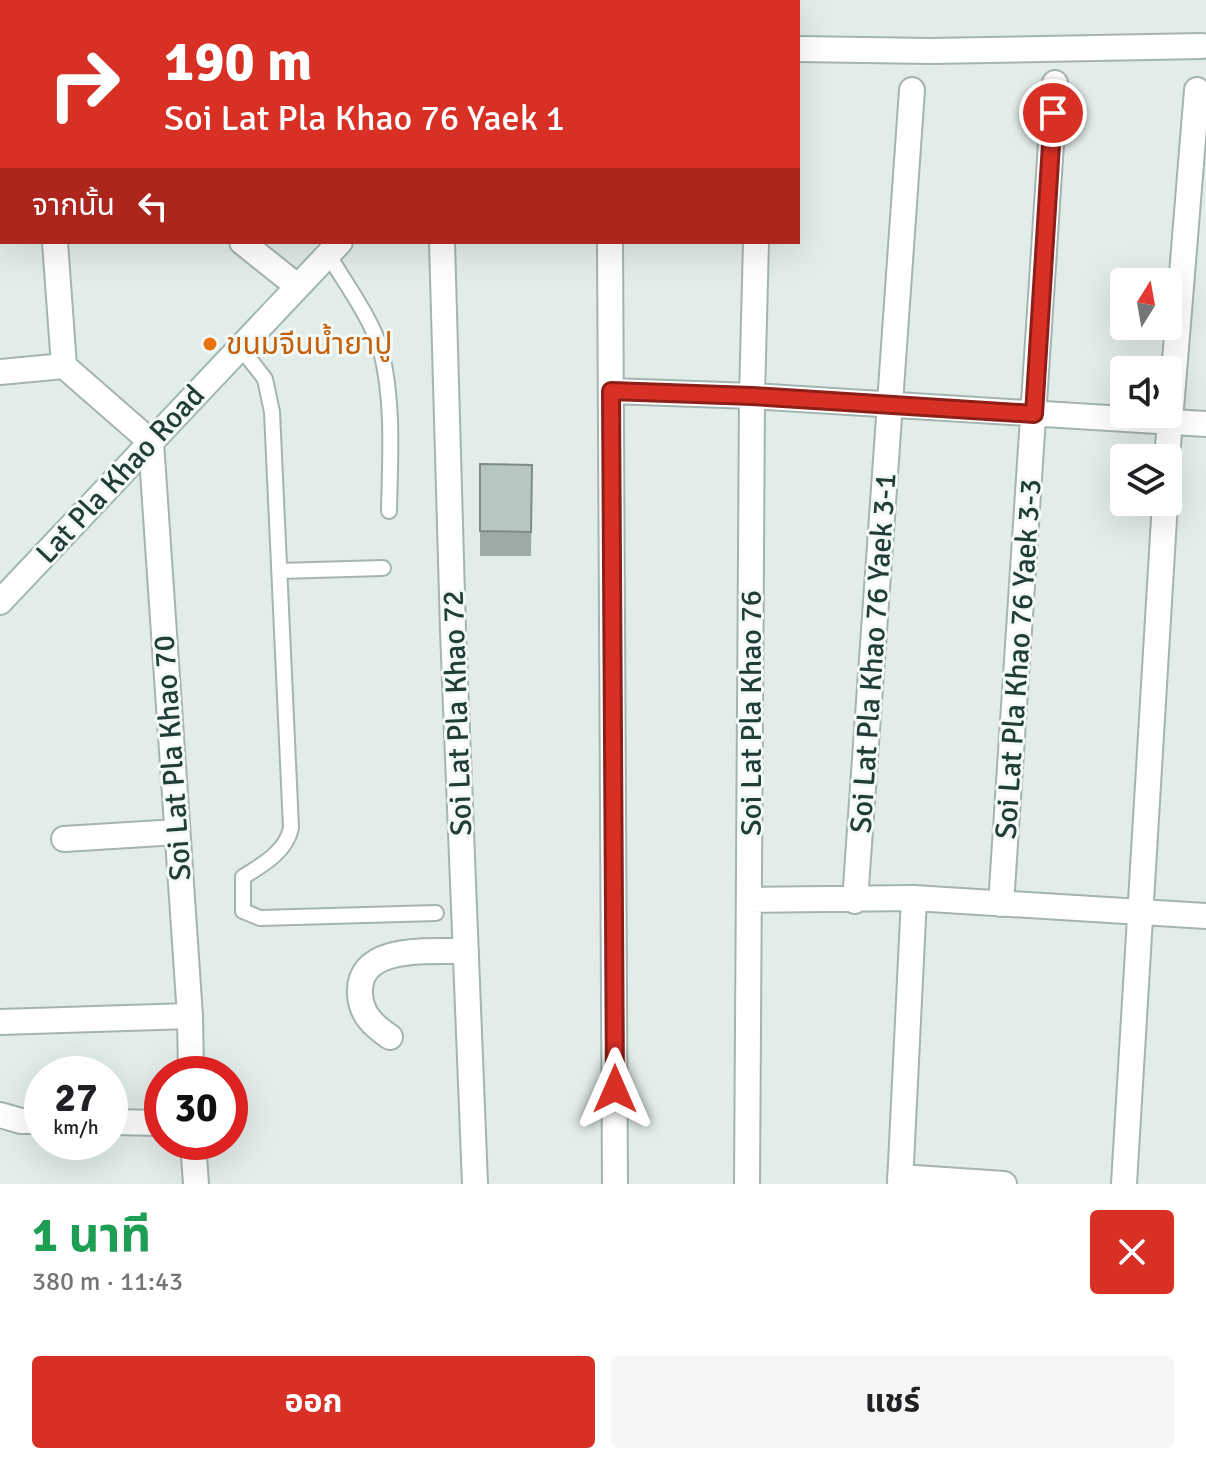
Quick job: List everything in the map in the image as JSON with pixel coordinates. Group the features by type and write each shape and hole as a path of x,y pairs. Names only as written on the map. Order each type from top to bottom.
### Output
{"street":[{"path":"800,49 930,51 1202,46"},
{"name":"Soi Lat Pla Khao 76 Yaek 3-3","path":"1001,904 1055,83"},
{"name":"Soi Lat Pla Khao 76 Yaek 3-1","path":"855,901 912,90"},
{"path":"1174,356 1197,90"},
{"path":"55,244 64,366 151,442"},
{"path":"244,244 297,286"},
{"name":"Soi Lat Pla Khao 72","path":"442,244 453,631 475,1184"},
{"path":"610,244 615,1184"},
{"name":"Soi Lat Pla Khao 76","path":"747,1184 752,396 756,244"},
{"name":"Lat Pla Khao Road","path":"0,602 334,248"},
{"path":"0,372 64,366"},
{"path":"611,391 752,396 1110,418"},
{"path":"1182,422 1206,424"},
{"name":"Soi Lat Pla Khao 70","path":"151,442 191,1056"},
{"path":"1124,1184 1164,516"},
{"path":"64,839 177,832"},
{"path":"751,900 914,898 1206,916"},
{"path":"914,898 900,1180 1004,1184"},
{"path":"390,1037 365,1014 361,1001 359,980 369,966 381,957 466,951"},
{"path":"0,1022 190,1016"},
{"path":"0,1115 24,1121"},
{"path":"194,1160 196,1184"}],"lane":[{"path":"334,248 380,350 388,402 389,511"},
{"path":"240,347 265,379 269,395 291,828 276,853 243,877 243,911 260,918 436,913"},
{"path":"279,571 383,568"}],"building":[{"path":"480,464 532,465 531,532 480,531"}],"place":[{"name":"ขนมจีนน้ำยาปู","path":"210,344"}],"route":[{"path":"615,1089 611,391 752,396 1034,414 1053,113"}]}
